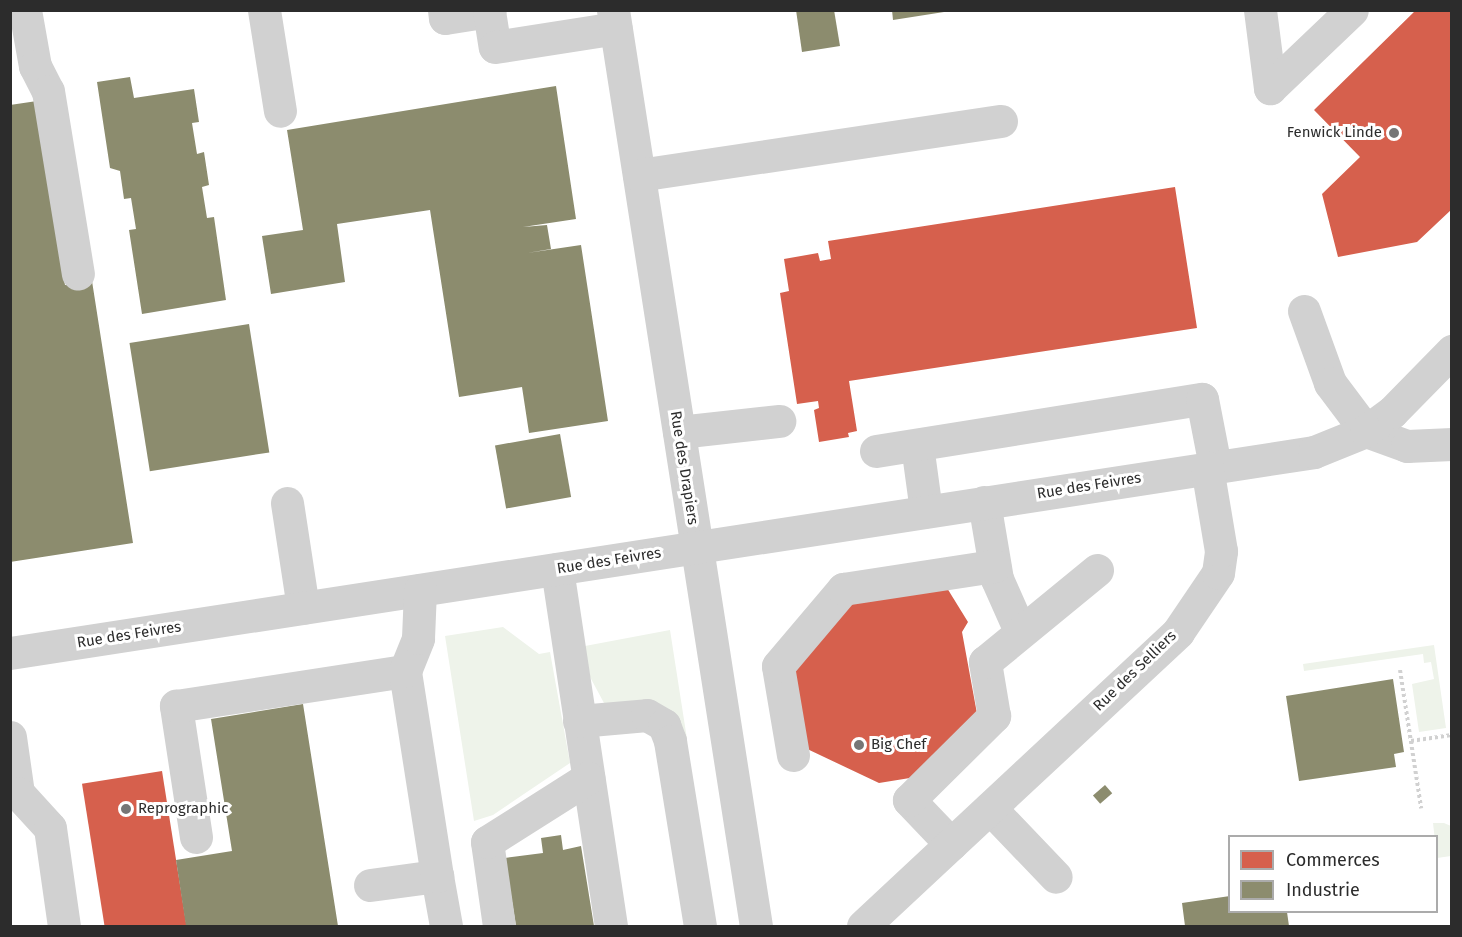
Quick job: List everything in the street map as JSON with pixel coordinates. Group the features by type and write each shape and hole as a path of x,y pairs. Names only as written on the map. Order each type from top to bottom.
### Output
{"street":[{"path":"26,10 35,66 48,91 78,274"},
{"path":"264,10 280,111"},
{"path":"444,10 445,18 489,10 495,47 614,19"},
{"path":"1260,10 1270,88 1352,10"},
{"name":"Rue des Drapiers","path":"614,19 756,927"},
{"path":"639,175 1001,121"},
{"path":"1304,311 1330,383 1366,431 1407,446 1452,444"},
{"path":"1211,467 1314,452 1366,431 1392,412 1452,351"},
{"name":"Rue des Selliers","path":"863,927 1178,632 1218,573 1221,551 1202,399 917,445"},
{"path":"679,432 779,420"},
{"path":"876,451 917,445 926,511"},
{"name":"Rue des Feivres","path":"10,653 1211,467"},
{"path":"984,502 994,566 1020,631"},
{"path":"287,504 303,608"},
{"path":"793,755 778,666 843,589 994,566"},
{"path":"557,568 611,927"},
{"path":"951,844 909,800 994,716 985,662 1097,570"},
{"path":"420,590 418,638 405,671 446,927"},
{"path":"196,837 176,706 405,671"},
{"path":"579,721 647,714 664,725 670,741 700,927"},
{"path":"10,737 18,793 50,828 64,927"},
{"path":"500,927 487,842 588,778"},
{"path":"990,808 1056,877"},
{"path":"370,885 437,876"}],"path":[{"path":"1400,670 1421,808"},
{"path":"1411,741 1452,735"}],"shaded area":[{"path":"503,627 539,654 550,652 570,763 493,815 474,821 445,636"},
{"path":"670,630 687,739 676,725 604,703 590,677 585,646"},
{"path":"1434,645 1446,728 1419,732 1412,684 1434,679 1431,662 1424,663 1423,654 1304,671 1303,664"},
{"path":"1433,823 1444,823 1451,826 1451,856 1438,858 1438,835 1434,835"}],"building: Commerces":[{"name":"Fenwick Linde","path":"1416,10 1452,10 1452,209 1417,242 1338,257 1322,194 1360,157 1314,110"},
{"path":"1175,187 1197,328 849,381 857,431 848,433 849,437 819,442 814,410 819,408 818,401 797,404 780,293 789,291 784,259 818,253 820,261 831,259 828,241"},
{"path":"947,588 968,622 962,632 978,719 916,777 879,783 803,747 789,661 851,603"},
{"path":"162,771 187,926 105,926 82,784"}],"building: Industrie":[{"path":"796,10 834,10 840,46 802,52"},
{"path":"892,10 944,10 944,12 893,20"},
{"path":"130,77 134,98 194,89 199,122 192,123 197,154 204,152 209,185 202,187 207,218 214,217 226,300 142,314 129,230 136,229 131,198 124,199 120,171 110,168 97,82"},
{"path":"556,86 576,219 523,227 547,225 551,249 527,253 581,245 608,421 529,433 522,387 459,397 430,210 337,224 345,282 271,294 262,236 303,230 287,130"},
{"path":"37,101 65,285 92,281 133,543 10,562 10,105"},
{"path":"249,324 269,452 150,471 129,343"},
{"path":"560,434 571,497 506,508 495,445"},
{"path":"1393,679 1404,752 1394,754 1396,767 1299,781 1286,696"},
{"path":"303,704 338,926 186,926 176,860 232,851 211,719"},
{"path":"1105,785 1112,793 1100,804 1093,795"},
{"path":"561,835 563,850 581,846 594,926 516,926 505,858 543,853 541,838"},
{"path":"1228,896 1228,913 1287,913 1289,926 1185,926 1182,903"}],"place":[{"name":"Fenwick Linde","path":"1394,133"},
{"name":"Big Chef","path":"859,745"},
{"name":"Reprographic","path":"126,809"}]}
